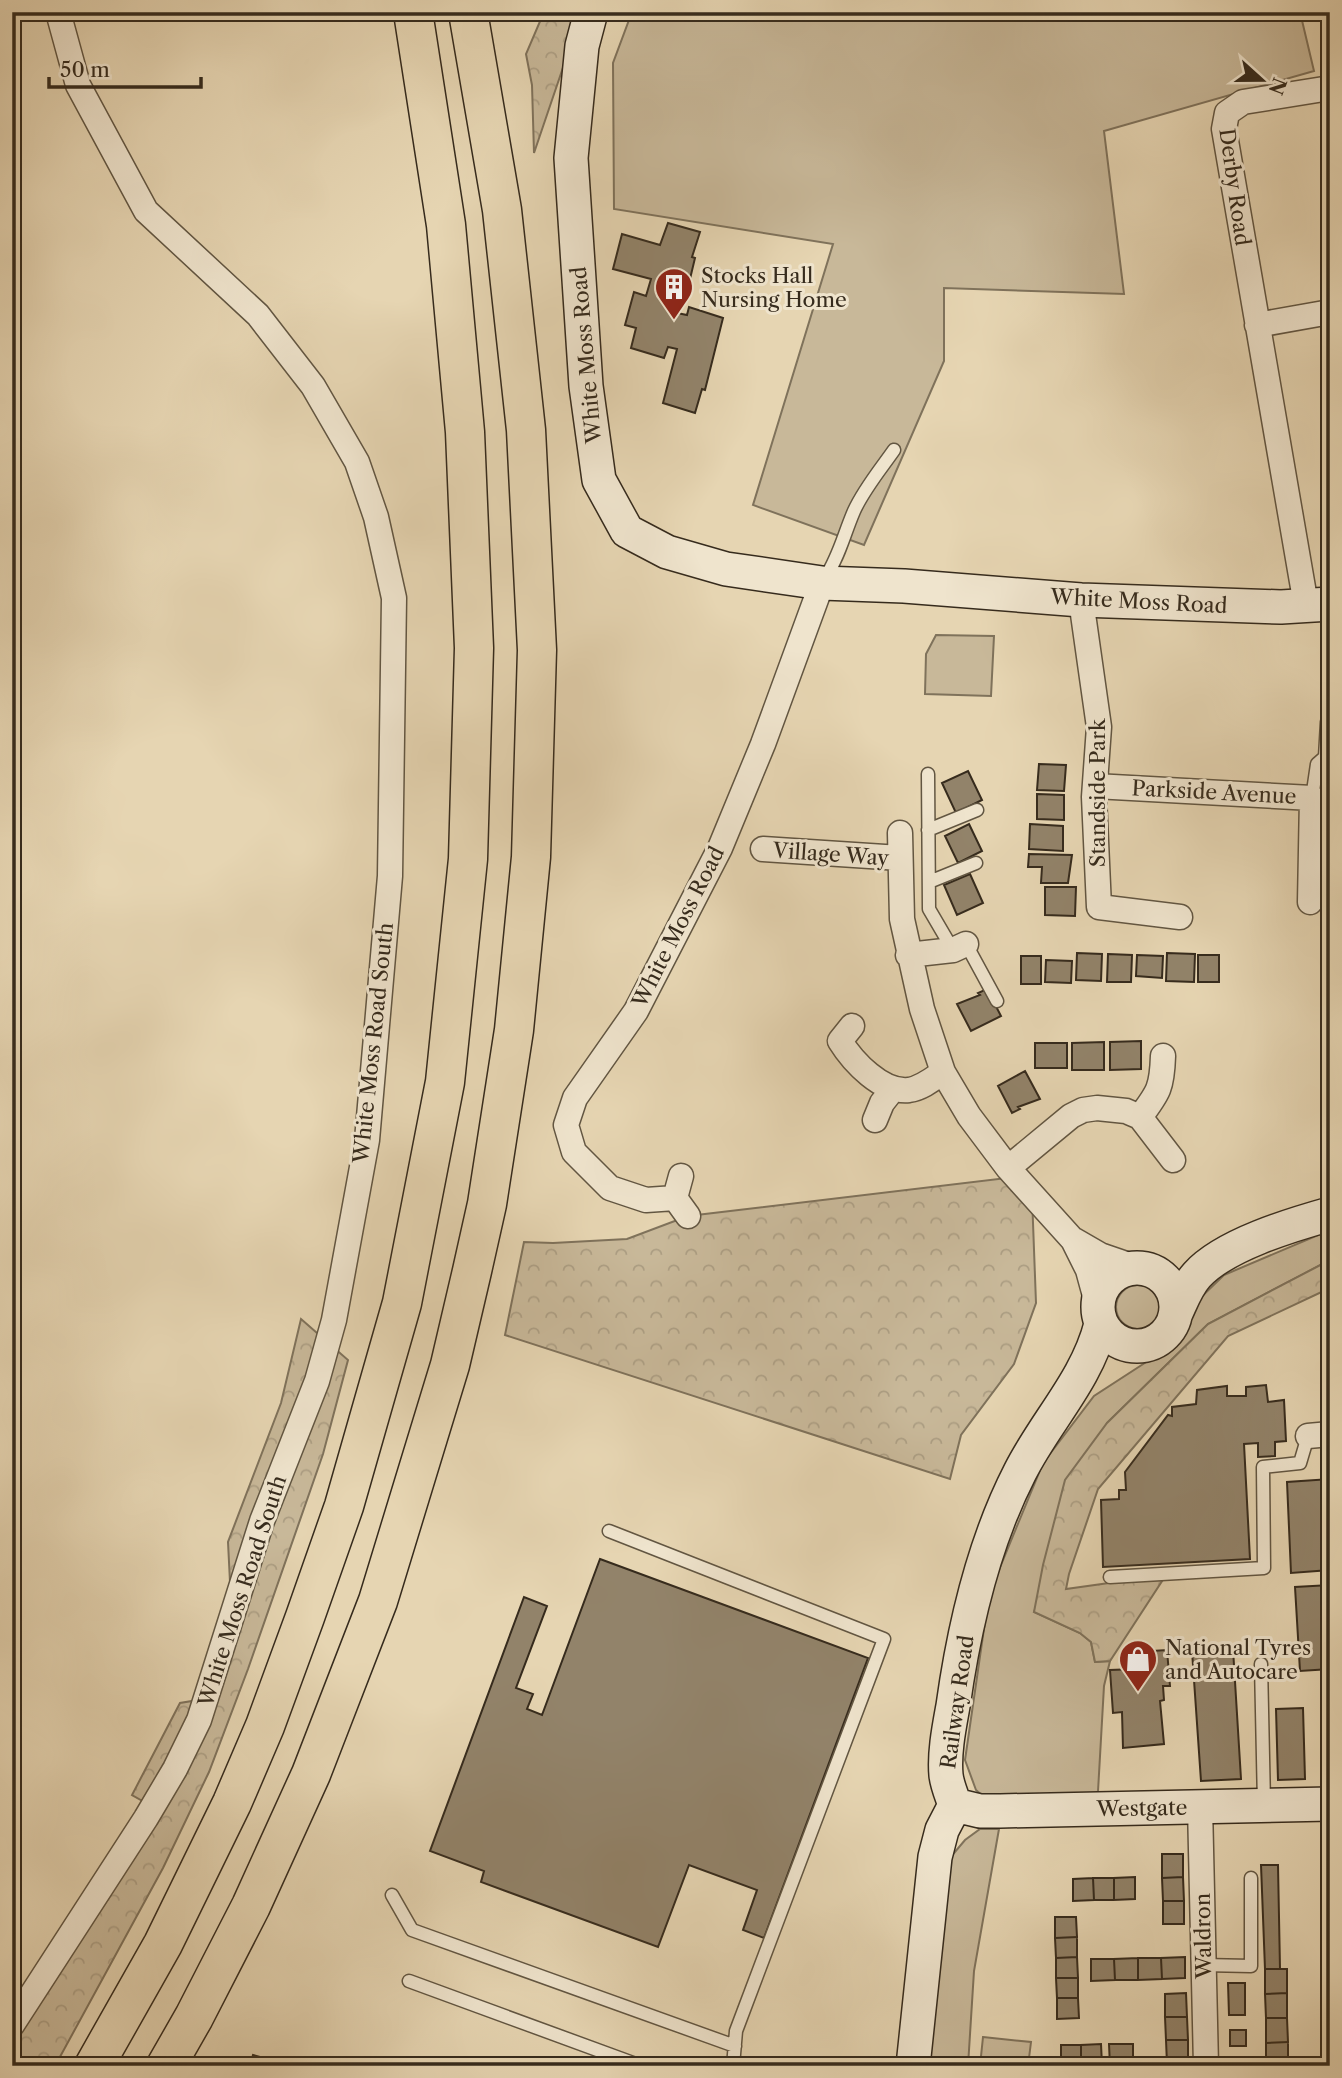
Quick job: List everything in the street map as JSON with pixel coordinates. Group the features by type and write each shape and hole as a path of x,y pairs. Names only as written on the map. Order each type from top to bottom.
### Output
{"highway":[{"path":"94,2066 158,1955 193,1884 232,1803 287,1670 345,1506 402,1303 444,1082 468,859 474,648 465,432 446,225 413,12"},
{"path":"166,2066 207,1993 284,1834 311,1774 379,1601 450,1365 487,1204 514,1030 531,857 537,650 526,430 502,210 468,12"}],"street":[{"name":"White Moss Road South","path":"12,2025 176,1769 199,1720 262,1521 317,1381 334,1320 367,1140 390,876 394,598 376,517 357,462 313,386 258,315 146,211 78,85 58,12"},
{"name":"White Moss Road","path":"591,12 582,46 571,158 586,386 599,480 627,531 667,552 726,569 822,583 904,586 1081,600 1281,607 1318,605"},
{"name":"Derby Road","path":"1318,605 1257,325 1224,129 1227,113 1243,102 1330,88"},
{"path":"1257,325 1330,312"},
{"name":"White Moss Road","path":"682,1197 646,1200 610,1188 574,1152 566,1125 575,1098 636,1011 720,848 763,744 822,583"},
{"name":"Standside Park","path":"1081,600 1099,727 1095,786 1099,907 1180,917"},
{"name":"Parkside Avenue","path":"1095,786 1312,798 1310,902"},
{"path":"900,833 902,919 908,955 922,1010 943,1072 969,1116 1008,1168 1073,1240 1088,1270 1099,1314 1108,1334 1128,1346 1153,1343 1172,1326 1187,1288 1196,1275 1224,1255 1285,1227 1330,1214"},
{"name":"Village Way","path":"763,849 900,858"},
{"path":"908,955 960,947"},
{"path":"838,1036 849,1055 893,1089 910,1090 926,1084 943,1072"},
{"path":"1140,1117 1163,1080 1163,1056"},
{"path":"875,1120 882,1103 893,1089"},
{"path":"1008,1168 1071,1116 1083,1110 1112,1108 1140,1117 1174,1160"},
{"path":"1073,1240 1100,1255 1142,1268 1167,1281 1173,1291 1176,1313"},
{"path":"1099,1314 1100,1293 1112,1276 1122,1270 1224,1255"},
{"name":"Railway Road","path":"955,1805 946,1776 949,1730 975,1596 993,1536 1019,1472 1090,1358 1099,1314"},
{"name":"Railway Road","path":"1067,1397 1088,1379 1140,1346"},
{"name":"Westgate","path":"955,1805 990,1811 1330,1804"},
{"path":"914,2066 935,1857 942,1830 955,1805"},
{"name":"Waldron","path":"1200,1806 1206,2066"}],"lane":[{"path":"822,583 837,560 854,511 894,450"},
{"path":"1312,798 1317,764 1325,757 1326,722"},
{"path":"928,774 929,909 997,1000"},
{"path":"928,830 977,810"},
{"path":"929,882 976,863"},
{"path":"1110,1577 1264,1568 1263,1467 1300,1463 1319,1435"},
{"path":"609,1531 884,1639 736,2031 733,2066"},
{"path":"1261,1664 1264,1804"},
{"path":"1203,1965 1251,1966 1251,1878"},
{"path":"391,1895 412,1930 735,2046"},
{"path":"409,1981 641,2066"}],"green space":[{"path":"544,12 578,12 571,44 534,153 532,85 526,54"},
{"path":"632,12 1300,12 1314,71 1104,131 1124,294 944,288 944,361 864,545 753,505 833,244 614,209 613,63"},
{"path":"936,635 994,636 991,696 925,694 926,654"},
{"path":"1015,1177 1032,1196 1036,1303 1014,1364 961,1435 950,1479 505,1335 524,1242 627,1239 688,1216"},
{"path":"1330,1230 1330,1260 1208,1324 1107,1423 1034,1612 1080,1633 1091,1642 1095,1662 1110,1661 1104,1686 1097,1809 1000,1811 976,1790 965,1760 989,1594 1043,1463 1094,1396 1154,1357 1186,1331 1195,1303 1224,1275"},
{"path":"1330,1260 1330,1288 1228,1336 1098,1489 1066,1589 1166,1575 1110,1661 1095,1662 1091,1642 1080,1633 1034,1612 1065,1480 1107,1423 1208,1324"},
{"path":"1138,1285 1147,1286 1154,1291 1159,1298 1159,1316 1154,1323 1147,1328 1138,1329 1129,1328 1122,1323 1117,1316 1116,1307 1117,1298 1122,1291 1129,1286"},
{"path":"301,1319 348,1360 323,1454 209,1772 163,1868 55,2066 12,2066 12,2032 146,1803 132,1795 180,1703 210,1698 242,1607 230,1582 228,1542 281,1403"},
{"path":"980,1829 999,1829 974,1971 968,2066 928,2066 949,1859 965,1840"},
{"path":"983,2037 1031,2042 1028,2066 980,2066"}],"building":[{"name":"Stocks Hall Nursing Home","path":"668,223 700,232 692,257 695,258 690,279 687,279 677,313 687,315 689,307 723,318 705,390 702,389 695,413 663,403 677,349 668,347 664,358 631,348 636,328 625,325 634,292 646,296 651,279 613,269 622,234 660,245"},
{"path":"1039,764 1066,765 1064,791 1037,790"},
{"path":"968,771 982,800 956,813 942,783"},
{"path":"1037,794 1064,795 1064,820 1037,819"},
{"path":"969,824 982,851 958,863 945,836"},
{"path":"1030,824 1063,826 1063,851 1029,849"},
{"path":"1029,854 1072,855 1068,883 1041,883 1042,867 1028,867"},
{"path":"970,874 983,903 957,915 944,885"},
{"path":"1045,887 1076,887 1075,916 1045,915"},
{"path":"1077,953 1102,954 1101,981 1076,980"},
{"path":"1167,953 1195,954 1194,982 1166,981"},
{"path":"1108,954 1132,955 1131,982 1107,982"},
{"path":"1137,955 1163,956 1162,978 1136,976"},
{"path":"1198,955 1219,955 1219,982 1198,982"},
{"path":"1021,956 1041,956 1041,984 1021,984"},
{"path":"1046,960 1072,961 1071,983 1045,982"},
{"path":"987,989 1001,1016 971,1031 957,1004 980,995 978,993"},
{"path":"1141,1041 1141,1069 1110,1070 1110,1042"},
{"path":"1104,1042 1104,1070 1072,1070 1072,1043"},
{"path":"1035,1043 1067,1043 1067,1068 1035,1068"},
{"path":"1025,1071 1040,1099 1018,1107 1020,1109 1012,1113 998,1086"},
{"path":"1266,1385 1268,1402 1284,1400 1286,1441 1275,1442 1275,1456 1258,1457 1258,1443 1244,1444 1250,1559 1103,1567 1101,1500 1119,1499 1119,1490 1126,1490 1125,1472 1168,1415 1172,1416 1172,1407 1196,1404 1197,1390 1227,1386 1227,1396 1246,1396 1246,1387"},
{"path":"1330,1479 1330,1570 1291,1573 1287,1482"},
{"path":"600,1559 868,1658 764,1938 743,1930 757,1890 689,1865 658,1947 481,1882 484,1871 430,1851 524,1597 547,1606 516,1688 533,1694 527,1709 542,1715"},
{"path":"1330,1585 1330,1669 1300,1671 1295,1587"},
{"path":"1233,1649 1241,1779 1201,1781 1192,1651"},
{"name":"National Tyres and Autocare","path":"1167,1650 1170,1686 1163,1686 1164,1700 1160,1701 1164,1744 1123,1748 1122,1712 1113,1713 1110,1670 1137,1669 1136,1652"},
{"path":"1303,1708 1305,1779 1278,1780 1276,1709"},
{"path":"1162,1854 1183,1854 1183,1877 1162,1878"},
{"path":"1261,1865 1278,1865 1280,1969 1265,1969"},
{"path":"1135,1877 1135,1899 1114,1900 1114,1878"},
{"path":"1183,1877 1184,1901 1163,1901 1162,1878"},
{"path":"1093,1878 1094,1900 1073,1901 1073,1879"},
{"path":"1093,1878 1114,1878 1114,1900 1094,1900"},
{"path":"1163,1901 1184,1901 1184,1924 1163,1924"},
{"path":"1055,1917 1076,1917 1077,1937 1055,1938"},
{"path":"1077,1937 1077,1957 1056,1958 1055,1938"},
{"path":"1077,1957 1078,1978 1056,1978 1056,1958"},
{"path":"1185,1957 1185,1978 1162,1979 1161,1958"},
{"path":"1138,1958 1138,1980 1115,1980 1114,1959"},
{"path":"1138,1958 1161,1958 1162,1979 1138,1980"},
{"path":"1091,1959 1114,1959 1115,1980 1091,1981"},
{"path":"1265,1969 1287,1969 1287,1993 1265,1994"},
{"path":"1056,1978 1078,1978 1078,1998 1057,1998"},
{"path":"1228,1983 1245,1983 1245,2015 1229,2015"},
{"path":"1186,1993 1187,2017 1165,2017 1165,1994"},
{"path":"1287,1993 1287,2018 1266,2018 1265,1994"},
{"path":"1057,1998 1078,1998 1079,2018 1057,2019"},
{"path":"1165,2017 1187,2017 1188,2040 1166,2040"},
{"path":"1266,2018 1287,2018 1288,2042 1266,2043"},
{"path":"1230,2030 1246,2030 1246,2046 1230,2046"},
{"path":"1166,2040 1188,2040 1188,2063 1167,2064"},
{"path":"1288,2042 1288,2066 1266,2066 1266,2043"},
{"path":"1101,2044 1102,2065 1081,2066 1081,2045"},
{"path":"1109,2044 1133,2044 1133,2065 1110,2066"},
{"path":"1061,2045 1081,2045 1081,2066 1061,2066"},
{"path":"253,2055 292,2066 250,2066"}],"place":[{"name":"Stocks Hall Nursing Home","path":"674,321"},
{"name":"National Tyres and Autocare","path":"1138,1693"}]}
